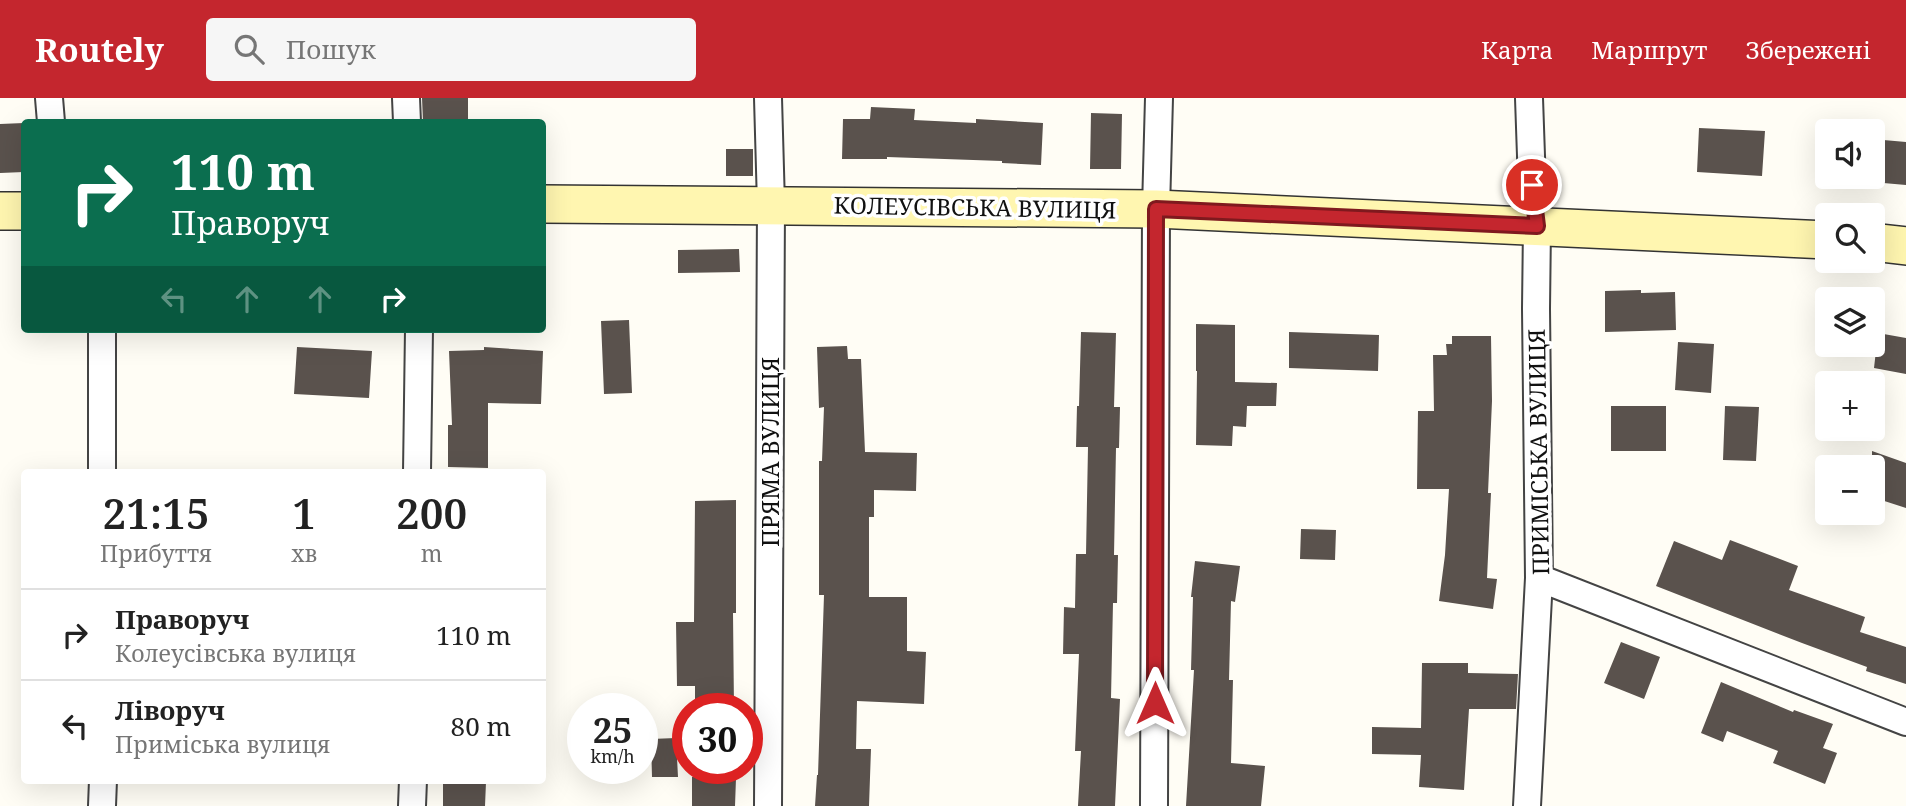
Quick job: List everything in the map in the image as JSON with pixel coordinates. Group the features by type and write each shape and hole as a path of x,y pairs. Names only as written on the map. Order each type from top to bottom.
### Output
{"street":[{"path":"49,98 51,119"},
{"path":"406,98 407,119"},
{"name":"ПРЯМА ВУЛИЦЯ","path":"768,98 771,205 768,806"},
{"path":"1154,806 1156,209 1159,98"},
{"name":"ПРИМІСЬКА ВУЛИЦЯ","path":"1527,806 1539,578 1537,226 1532,185 1529,98"},
{"name":"КОЛЕУСІВСЬКА ВУЛИЦЯ","path":"546,204 1156,209 1815,239"},
{"path":"0,211 21,211"},
{"path":"1885,244 1906,246"},
{"path":"102,333 102,469"},
{"path":"417,469 419,333"},
{"path":"1539,578 1906,722"},
{"path":"102,806 103,784"},
{"path":"412,806 413,784"}],"building":[{"path":"422,98 468,98 468,119 423,119"},
{"path":"871,107 915,109 914,120 976,123 976,119 1043,123 1041,165 887,157 842,159 843,119 870,119"},
{"path":"1091,113 1122,114 1121,169 1090,169"},
{"path":"21,123 21,172 0,173 0,124"},
{"path":"1699,128 1765,131 1762,176 1697,172"},
{"path":"1885,140 1906,142 1906,185 1885,183"},
{"path":"726,149 753,149 753,176 726,176"},
{"path":"739,249 740,272 678,273 678,250"},
{"path":"1641,290 1641,293 1675,292 1676,330 1605,332 1605,291"},
{"path":"629,320 632,393 604,394 601,321"},
{"path":"1196,324 1235,325 1235,382 1277,383 1276,406 1247,406 1246,427 1233,426 1232,446 1196,445"},
{"path":"1081,332 1116,333 1114,407 1120,407 1119,448 1116,448 1114,555 1118,555 1117,603 1113,603 1111,698 1120,699 1115,806 1078,806 1081,751 1075,751 1079,654 1063,654 1064,607 1075,608 1076,554 1086,554 1088,447 1076,447"},
{"path":"1289,332 1379,335 1378,371 1289,368"},
{"path":"1885,334 1906,338 1906,374 1874,368 1875,357 1885,357"},
{"path":"1452,336 1491,336 1492,401 1488,493 1491,493 1487,578 1497,579 1493,609 1439,601 1449,489 1417,489 1418,411 1434,411 1433,355 1447,355 1446,344 1452,344"},
{"path":"1678,342 1714,344 1711,393 1675,390"},
{"path":"847,346 848,359 861,359 865,452 917,453 916,491 874,490 874,517 869,517 869,597 907,597 907,651 926,652 924,704 857,701 856,749 871,749 869,806 815,806 824,595 819,595 819,461 822,461 824,407 819,408 817,347"},
{"path":"297,347 372,351 369,398 294,394"},
{"path":"484,347 543,351 541,404 488,403 488,468 448,467 448,425 452,425 449,351 484,350"},
{"path":"1611,406 1666,406 1666,451 1611,451"},
{"path":"1725,406 1759,407 1756,461 1723,460"},
{"path":"1885,456 1906,463 1906,508 1885,501"},
{"path":"736,500 734,693 695,693 695,686 677,686 676,622 694,622 695,501"},
{"path":"1301,529 1336,530 1335,560 1300,559"},
{"path":"1730,540 1798,566 1789,590 1865,617 1860,632 1906,647 1906,684 1866,671 1867,667 1656,586 1674,541 1722,560"},
{"path":"1195,561 1240,566 1235,602 1231,601 1231,763 1265,766 1261,806 1186,806 1194,670 1191,670 1191,597"},
{"path":"1621,642 1660,657 1644,699 1604,683"},
{"path":"1422,663 1468,663 1468,673 1518,674 1516,709 1469,709 1464,790 1419,787 1421,755 1372,754 1372,727 1421,728"},
{"path":"1721,682 1793,712 1794,710 1833,724 1823,748 1837,753 1825,784 1773,763 1778,751 1727,731 1723,742 1701,733"},
{"path":"672,738 672,777 658,777 658,739"},
{"path":"443,784 486,784 485,806 443,806"},
{"path":"692,784 736,784 735,806 692,806"}],"route":[{"path":"1155,703 1156,209 1537,226 1532,185"}]}
